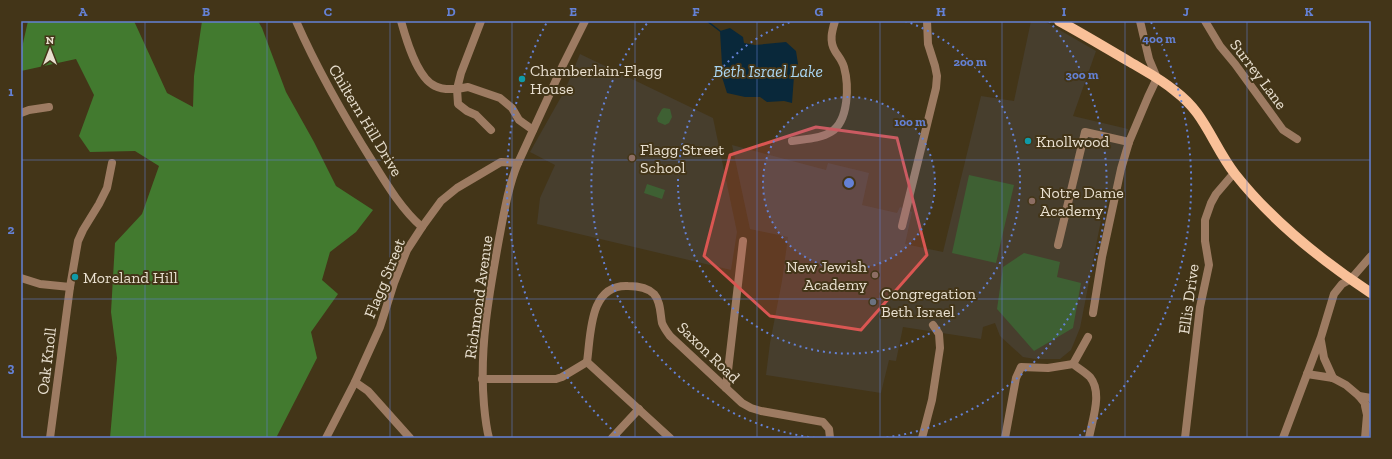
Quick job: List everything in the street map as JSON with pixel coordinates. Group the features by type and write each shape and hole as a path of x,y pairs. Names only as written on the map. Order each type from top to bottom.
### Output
{"main road":[{"path":"1059,21 1158,78 1175,91 1197,113 1228,165 1254,195 1290,231 1371,293"}],"street":[{"name":"Chiltern Hill Drive","path":"296,21 327,86 349,125 386,183 410,215 422,227"},
{"path":"401,21 409,47 426,79 435,87 457,89 468,87 500,98 512,108 519,120 533,130"},
{"path":"481,21 461,73 457,89 458,104 467,111 476,115 491,130"},
{"path":"518,163 585,21"},
{"path":"792,141 827,135 835,129 842,116 847,90 844,68 832,43 832,32 835,21"},
{"path":"902,226 936,88 935,66 928,44 927,21"},
{"path":"1093,313 1102,257 1121,169 1129,142 1148,97 1158,78 1149,59 1140,21"},
{"name":"Surrey Lane","path":"1205,21 1220,46 1283,130 1297,139"},
{"path":"21,113 48,107"},
{"path":"1058,245 1085,132 1129,142"},
{"name":"Flagg Street","path":"326,438 355,382 380,327 394,283 407,250 422,227 441,201 457,188 501,162 518,163"},
{"name":"Oak Knoll","path":"50,438 73,265 78,241 104,194 108,184 112,163"},
{"name":"Richmond Avenue","path":"489,438 484,408 482,379 483,344 495,260 508,192 518,163"},
{"name":"Ellis Drive","path":"1185,438 1200,307 1209,265 1205,241 1204,220 1214,198 1234,173"},
{"path":"726,388 743,241"},
{"path":"1283,438 1321,338 1334,294 1342,284 1351,279 1371,256"},
{"path":"21,278 40,284 70,287"},
{"name":"Saxon Road","path":"587,362 594,313 600,298 608,291 618,286 640,287 652,292 657,298 663,324 670,336 742,403 761,411 822,422 829,429 830,438"},
{"path":"922,438 932,400 940,348 939,334 933,325"},
{"path":"1073,364 1088,337"},
{"path":"1321,338 1324,358 1332,378"},
{"path":"482,379 556,379 587,362 670,438"},
{"path":"1005,438 1016,378 1021,367 1048,368 1073,364 1090,378 1095,388 1096,402 1089,438"},
{"path":"1307,374 1332,378 1346,385 1359,396 1368,408 1365,438"},
{"path":"355,382 368,391 410,438"},
{"path":"1359,396 1371,398"},
{"path":"612,438 639,409"}],"highlighted area":[{"path":"816,127 897,138 927,255 861,330 770,316 704,256 730,155"}],"shaded area":[{"path":"1031,21 1044,21 1096,51 1073,116 1128,129 1115,187 1102,215 1080,328 1071,350 1060,359 1035,359 1023,357 1000,336 995,323 983,327 981,339 903,327 896,361 889,360 881,393 766,375 788,237 750,229 732,145 826,170 828,163 869,173 862,205 897,213 900,207 912,212 905,244 943,252 981,96 1014,101"},
{"name":"Flagg Street School","path":"580,54 713,118 737,232 731,270 537,224 540,198 555,165 530,152 565,90"}],"green space":[{"path":"28,21 134,21 167,93 193,107 194,76 202,21 258,21 286,92 314,142 336,186 373,210 356,232 330,252 322,280 338,294 311,332 317,358 276,438 110,438 117,358 111,312 115,243 142,214 159,166 135,151 90,152 79,136 94,95 76,59 21,71 21,52"},
{"path":"664,108 670,109 672,117 669,123 665,125 658,122 657,118"},
{"path":"969,175 1014,185 996,263 952,253"},
{"path":"647,184 665,190 662,199 644,193"},
{"path":"1024,253 1060,262 1057,277 1081,283 1073,328 1034,351 997,309 1003,267"}],"water":[{"name":"Beth Israel Lake","path":"730,28 743,37 744,43 755,45 786,42 796,51 798,64 794,76 792,103 784,101 767,102 760,97 745,97 727,93 722,77 720,31"}],"waterway":[{"path":"707,21 720,31"}],"place":[{"name":"Chamberlain-Flagg House","path":"522,79"},
{"name":"Knollwood","path":"1028,141"},
{"name":"Flagg Street School","path":"632,158"},
{"name":"Notre Dame Academy","path":"1032,201"},
{"name":"New Jewish Academy","path":"875,275"},
{"name":"Moreland Hill","path":"75,277"},
{"name":"Congregation Beth Israel","path":"873,302"}]}
